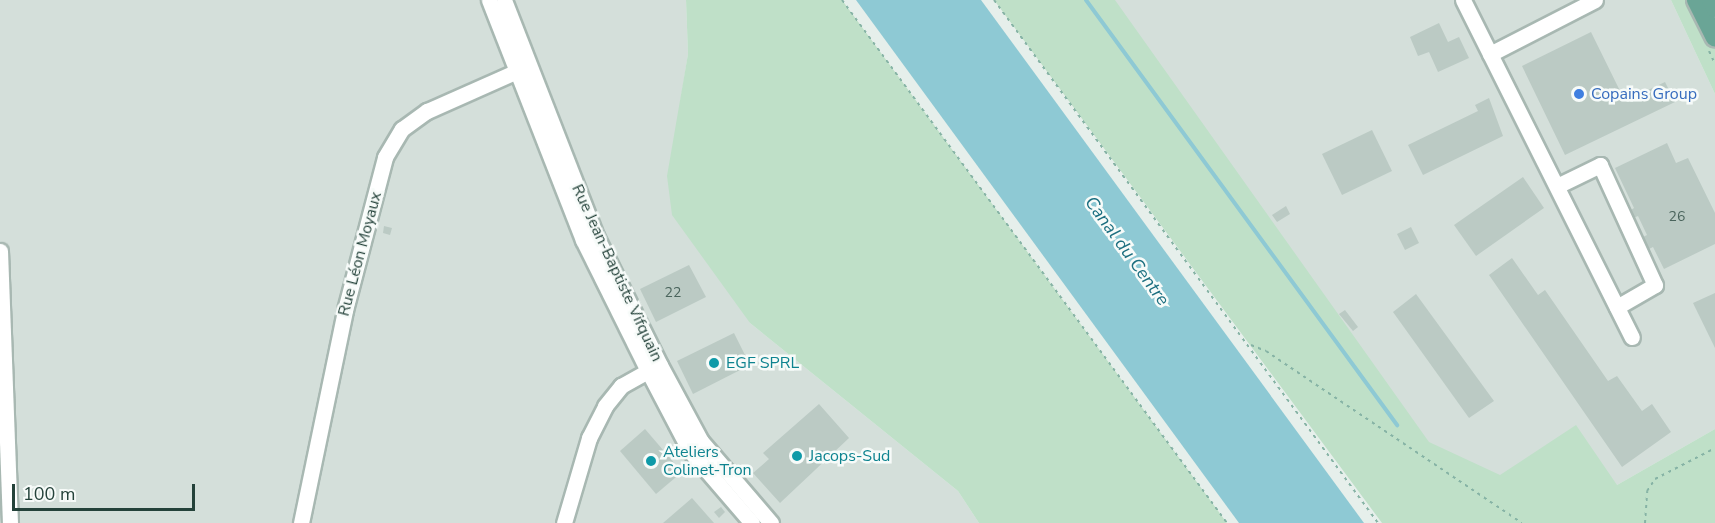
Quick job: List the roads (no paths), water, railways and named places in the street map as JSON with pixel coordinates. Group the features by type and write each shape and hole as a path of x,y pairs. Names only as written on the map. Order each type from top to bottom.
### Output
{"main road":[{"path":"1696,0 1715,38"},
{"path":"1704,0 1715,22"},
{"path":"1711,0 1715,8"}],"street":[{"name":"Rue Jean-Baptiste Vifquain","path":"489,0 523,68 690,451 752,523"},
{"name":"Rue Jean-Baptiste Vifquain","path":"504,0 523,68"},
{"path":"1463,0 1632,337"},
{"path":"1490,54 1595,0"},
{"name":"Rue Léon Moyaux","path":"301,523 345,310 385,157 402,129 414,119 440,103 523,68"},
{"path":"1557,186 1600,165 1655,285 1617,307"},
{"path":"0,251 10,523"},
{"name":"Rue Jean-Baptiste Vifquain","path":"654,368 701,441 771,523"},
{"path":"564,523 589,438 604,406 621,386 654,368"}],"water":[{"name":"Canal du Centre","path":"856,0 981,0 1364,523 1239,523"}],"waterway":[{"path":"1086,0 1397,425"}],"place":[{"name":"Copains Group","path":"1579,94"},
{"name":"EGF SPRL","path":"714,363"},
{"name":"Jacops-Sud","path":"797,456"},
{"name":"Ateliers Colinet-Tron","path":"651,461"}]}
